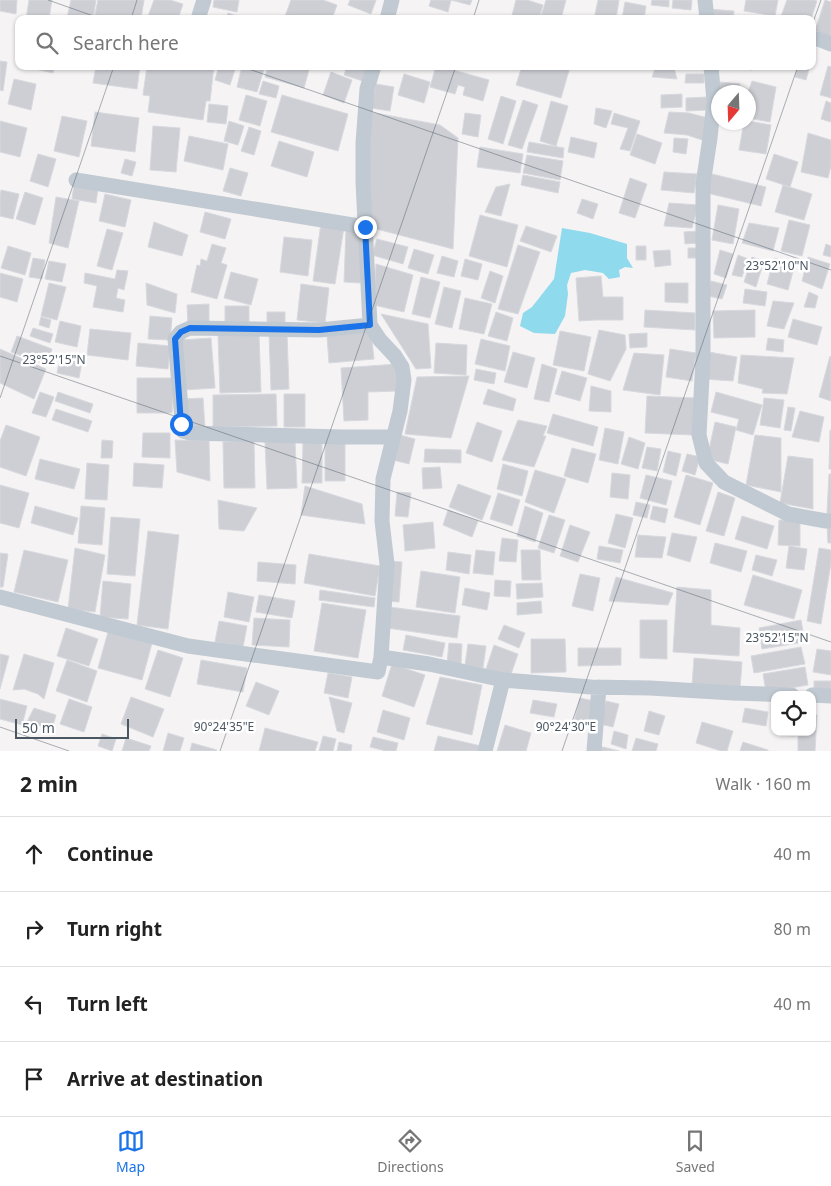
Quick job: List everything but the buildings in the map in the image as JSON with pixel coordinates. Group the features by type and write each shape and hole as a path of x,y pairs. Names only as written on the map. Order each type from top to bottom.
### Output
{"street":[{"path":"199,15 204,0"},
{"path":"388,15 392,0"},
{"path":"705,0 707,15"},
{"path":"0,597 188,646 378,672 382,657 387,564 382,521 383,479 400,411 404,380 402,366 396,356 380,340 370,325 363,143 367,88 373,70"},
{"path":"711,70 714,101 704,184 704,358 699,435 706,462 724,482 788,514 831,521"},
{"path":"76,180 365,227"},
{"path":"370,325 319,330 190,328 181,332 175,339 182,431 190,433 393,437"},
{"path":"382,657 429,664 503,680 599,687 771,694"},
{"path":"485,751 503,680"},
{"path":"594,751 599,687"},
{"path":"816,695 831,696"}],"water":[{"path":"562,228 590,233 627,244 627,258 633,268 625,267 619,270 620,277 609,279 603,273 585,270 571,273 567,285 568,294 565,316 555,334 534,333 520,326 523,313 532,307 554,279"}],"route":[{"path":"181,424 175,339 181,332 190,328 319,330 370,325 365,227"}]}
